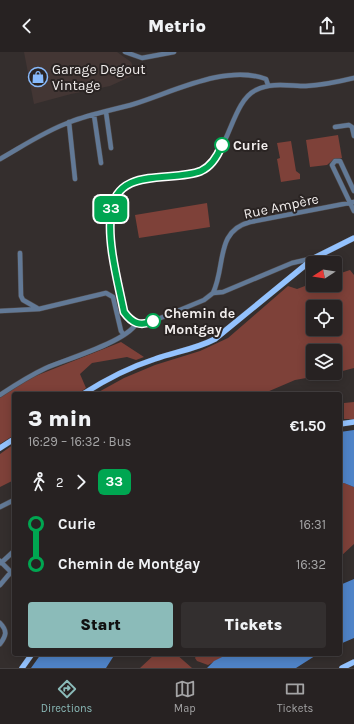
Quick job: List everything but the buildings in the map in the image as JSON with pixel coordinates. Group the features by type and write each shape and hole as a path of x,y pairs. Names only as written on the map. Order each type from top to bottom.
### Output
{"main road":[{"path":"318,256 354,238"},
{"path":"87,392 122,373 154,359 200,346 215,339 306,265"},
{"path":"342,424 354,422"},
{"path":"0,448 12,440"},
{"path":"22,668 31,656"},
{"path":"342,668 354,662"}],"street":[{"path":"125,52 142,58 174,52"},
{"path":"0,159 69,122 220,77 250,75 266,79 268,85"},
{"path":"306,260 292,263 223,292 213,293 204,300 146,324 136,324 129,319 124,312 110,224 113,203 124,187 132,182 147,178 190,174 202,170 216,157 245,98 254,91 268,85 318,85 354,78"},
{"path":"106,112 111,148"},
{"path":"94,115 101,163"},
{"path":"69,122 75,179"},
{"path":"335,127 349,125 352,127 354,136"},
{"path":"354,191 340,161 335,161 332,165 352,202 354,212"},
{"name":"Rue Ampère","path":"213,293 220,273 226,240 236,227 250,222 352,202"},
{"path":"20,253 21,296 23,300 39,309"},
{"path":"0,311 39,309 106,293 112,297 121,331 124,335"},
{"path":"0,395 20,381 124,335 133,329 136,324"},
{"path":"0,507 12,501"},
{"path":"12,553 1,562 12,572"},
{"path":"0,585 12,574"},
{"path":"0,623 5,629 6,634 0,644"}],"shaded area":[{"path":"24,52 117,52 131,62 136,74 110,86 71,94 34,104"},
{"path":"338,135 342,158 334,159 327,165 310,167 306,140"},
{"path":"291,141 296,171 300,174 300,179 281,182 277,159 280,158 277,143"},
{"path":"207,203 210,227 139,238 135,215"},
{"path":"350,270 354,275 354,368 342,371 342,344 306,344 306,378 295,380 267,392 99,392 124,378 155,365 200,351 228,338 288,286 297,289 306,286 306,292 342,292 342,273"},
{"path":"121,342 144,357 136,360 127,357 92,363 80,374 86,388 81,392 12,392 12,436 0,444 0,397 28,379"},
{"path":"354,402 354,419 344,419 344,403"},
{"path":"12,445 12,481 0,487 0,454"},
{"path":"342,484 354,487 354,544 342,555"},
{"path":"153,656 178,656 192,668 140,668"},
{"path":"196,656 224,656 208,665 197,661 195,658"}],"water":[{"path":"354,430 354,487 342,484 342,432"},
{"path":"354,579 354,638 342,643 342,584"},
{"path":"40,656 114,656 106,668 31,668"},
{"path":"224,656 315,656 296,668 207,668 214,661"}],"bus line":[{"name":"33","path":"153,321 146,324 136,324 129,319 124,312 110,224 113,203 124,187 132,182 147,178 190,174 202,170 216,157 222,145"}],"place":[{"name":"Garage Degout Vintage","path":"38,77"},
{"name":"Curie","path":"222,145"},
{"name":"Chemin de Montgay","path":"153,321"}]}
